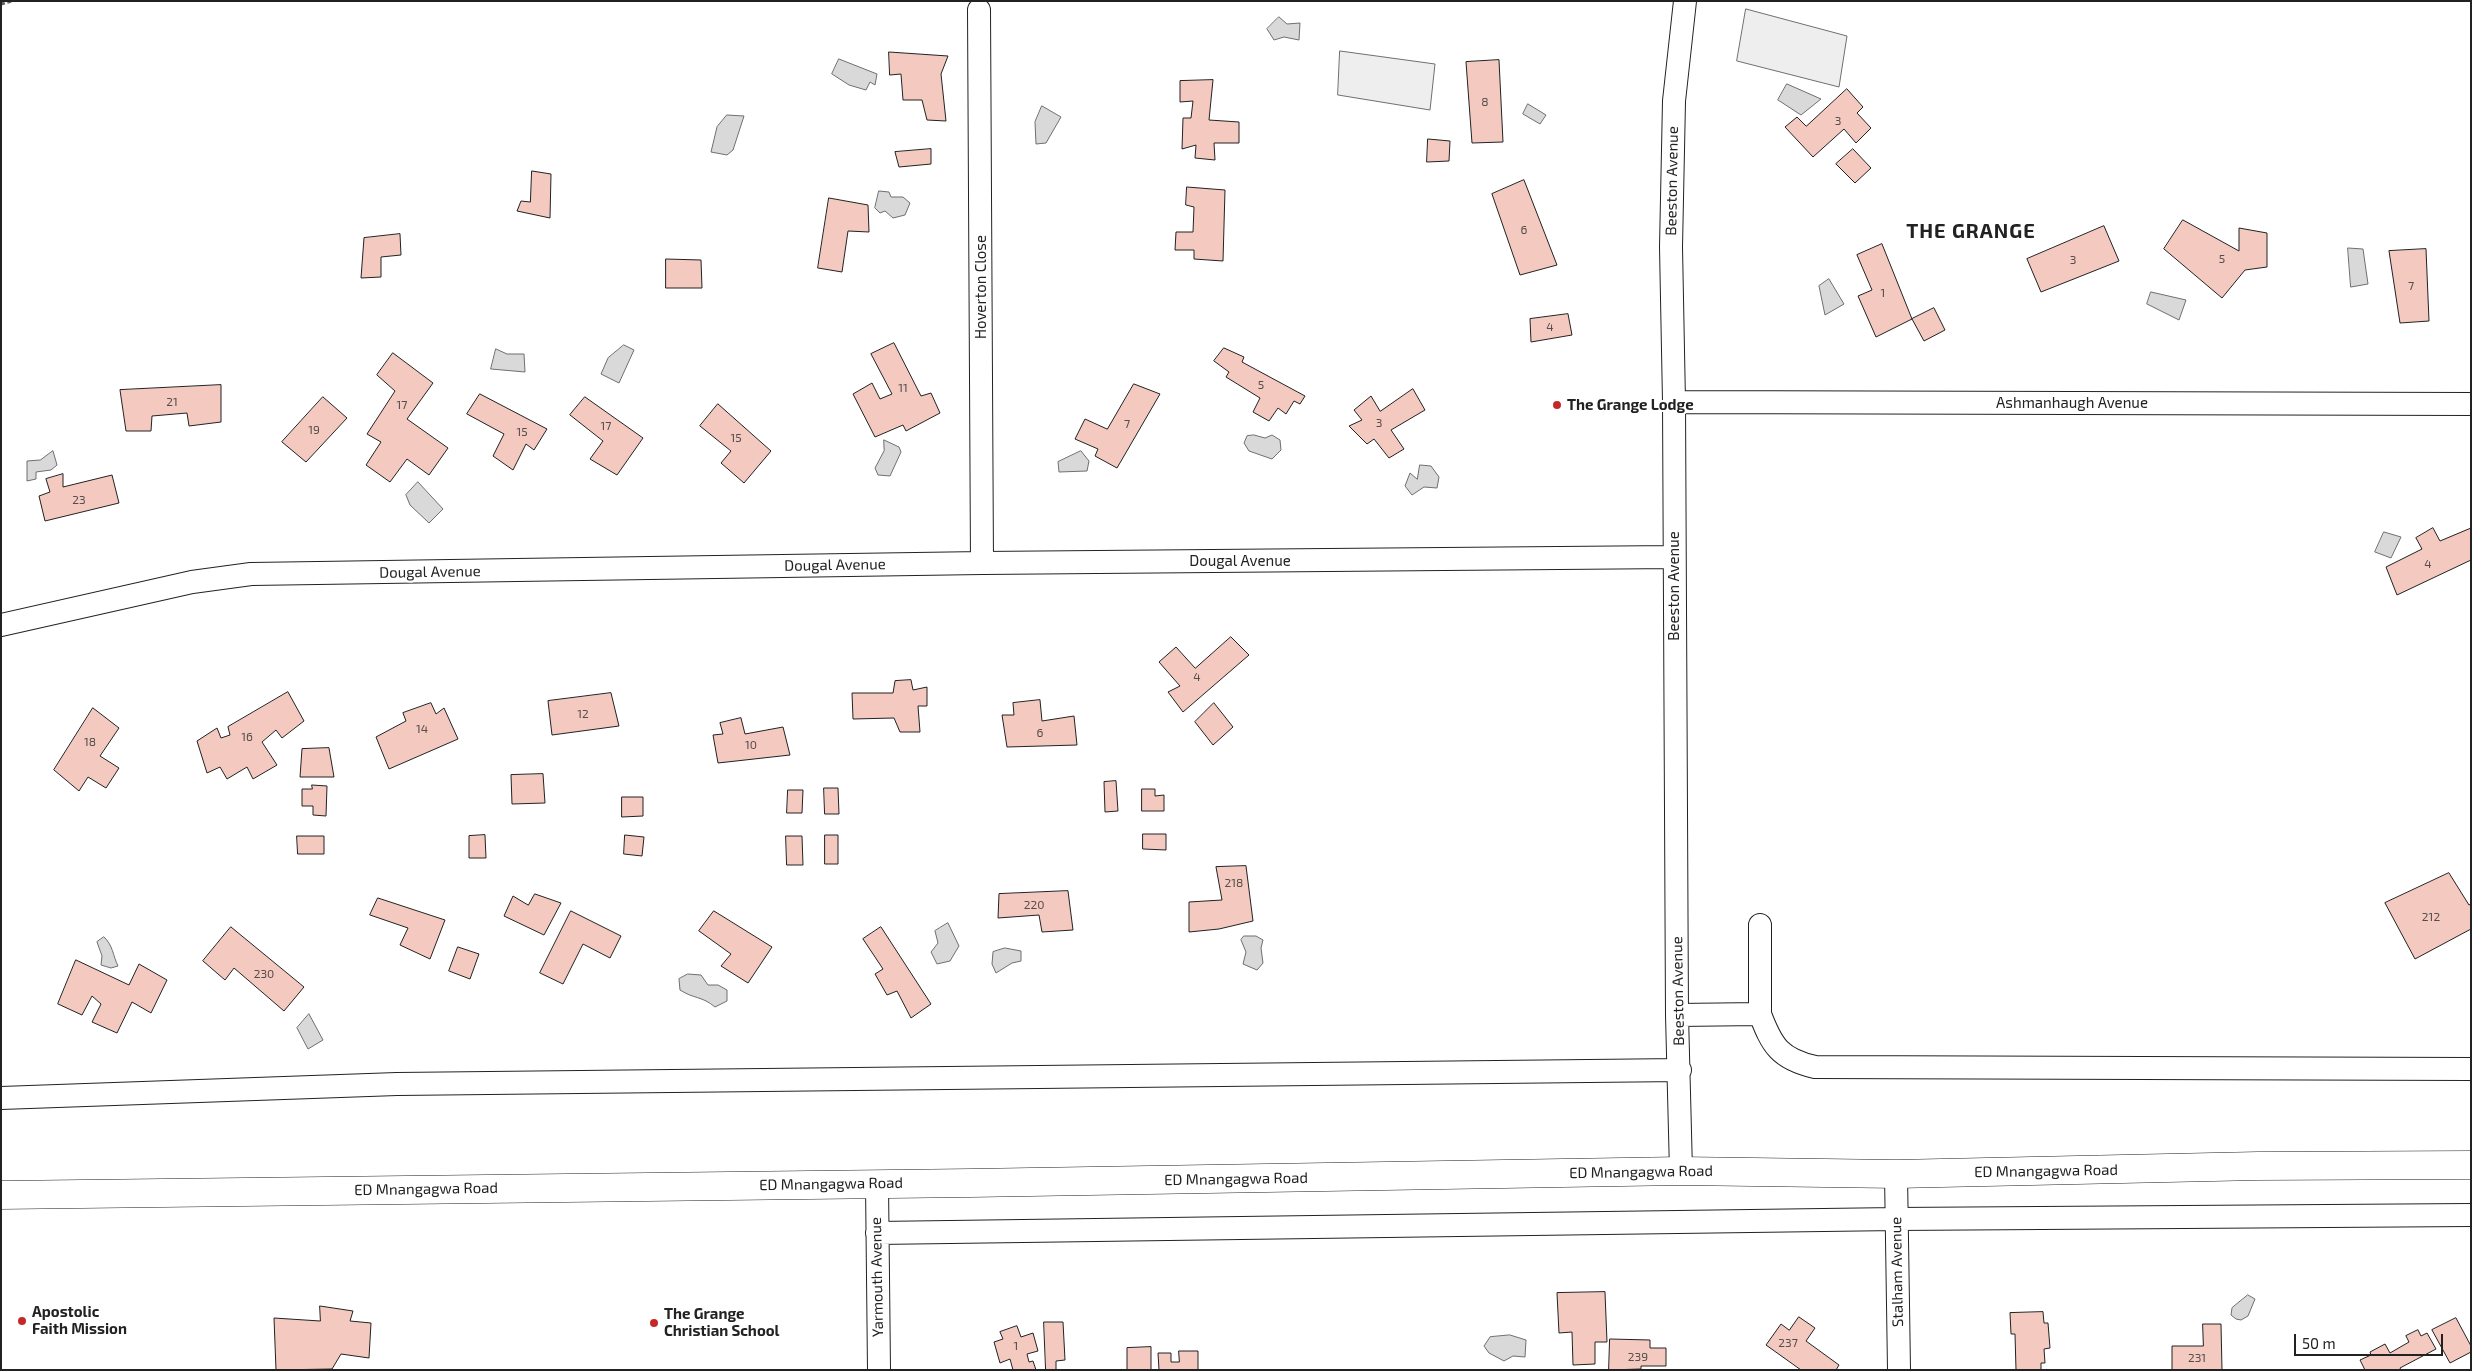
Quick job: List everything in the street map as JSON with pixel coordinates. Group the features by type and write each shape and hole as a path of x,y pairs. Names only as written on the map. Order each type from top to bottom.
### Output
{"highway":[{"name":"ED Mnangagwa Road","path":"1,1195 877,1184 1681,1171 1896,1174 2471,1165"}],"street":[{"name":"Beeston Avenue","path":"1681,1171 1680,1070 1677,1015 1674,402 1671,247 1674,101 1685,1"},
{"name":"Hoverton Close","path":"979,10 982,563"},
{"name":"Ashmanhaugh Avenue","path":"1674,402 2471,404"},
{"name":"Dougal Avenue","path":"1,625 192,582 251,574 982,563 1674,558"},
{"path":"1760,926 1760,1014 1769,1038 1776,1049 1800,1064 1815,1067 2471,1069"},
{"path":"1677,1015 1760,1014"},
{"path":"1,1098 397,1084 1680,1070"},
{"name":"Stalham Avenue","path":"1896,1174 1899,1370"},
{"name":"Yarmouth Avenue","path":"877,1184 879,1370"},
{"path":"877,1233 1896,1219 2471,1215"}],"path":[{"path":"1,4 12,1"}],"shaded area":[{"path":"1746,9 1847,36 1839,87 1737,61"},
{"path":"1279,17 1287,24 1300,23 1299,40 1284,37 1274,40 1267,29"},
{"path":"1340,51 1435,64 1430,110 1338,95"},
{"path":"839,59 877,74 875,85 870,82 866,90 849,85 832,74"},
{"path":"1787,84 1821,99 1801,115 1778,100"},
{"path":"1528,104 1546,115 1540,124 1523,114"},
{"path":"1042,106 1061,117 1046,143 1036,144 1035,122"},
{"path":"727,115 744,116 733,150 727,155 711,152 717,127"},
{"path":"879,191 889,192 891,197 903,197 910,203 905,215 893,218 885,211 880,213 875,208"},
{"path":"2348,248 2363,249 2368,284 2351,287"},
{"path":"1829,279 1844,304 1825,315 1819,286"},
{"path":"2151,292 2186,300 2179,320 2147,304"},
{"path":"624,345 634,350 619,383 601,374 608,358"},
{"path":"496,349 507,354 524,354 525,372 491,369"},
{"path":"1254,435 1265,438 1272,435 1280,440 1281,450 1272,459 1249,451 1244,443 1247,436"},
{"path":"884,440 899,447 901,452 890,476 878,475 875,468 884,451"},
{"path":"53,451 57,465 51,470 36,472 36,479 27,481 27,461 40,460"},
{"path":"1081,451 1089,461 1087,471 1059,472 1058,462"},
{"path":"1420,465 1431,466 1439,477 1437,488 1424,487 1412,495 1405,486 1410,473 1417,479"},
{"path":"418,482 443,509 429,523 410,505 406,495"},
{"path":"2384,532 2401,537 2391,558 2375,552"},
{"path":"948,923 959,946 950,961 937,964 931,952 938,943 935,931"},
{"path":"1244,936 1256,936 1263,940 1261,948 1263,963 1257,970 1243,964 1246,952 1241,940"},
{"path":"104,937 111,947 118,966 111,968 101,965 102,956 97,942"},
{"path":"1005,948 1021,951 1021,961 1012,963 996,973 992,964 993,952"},
{"path":"688,974 701,975 708,985 718,985 727,990 727,1001 715,1007 680,990 679,979"},
{"path":"309,1014 323,1040 308,1049 297,1028"},
{"path":"2248,1295 2255,1299 2248,1316 2241,1320 2236,1319 2231,1315 2232,1308"},
{"path":"1510,1335 1526,1340 1525,1357 1513,1356 1504,1361 1489,1353 1484,1346 1490,1337"}],"building":[{"path":"889,52 948,56 941,74 946,121 927,120 922,100 903,100 901,74 890,75"},
{"path":"1499,60 1503,142 1472,143 1466,62"},
{"path":"1213,80 1209,120 1239,122 1239,143 1214,143 1215,160 1195,158 1196,145 1182,149 1183,118 1191,118 1193,101 1180,102 1180,81"},
{"path":"1847,89 1863,107 1857,113 1871,128 1856,143 1844,129 1813,157 1785,127 1797,117 1806,126"},
{"path":"1428,139 1450,141 1449,161 1427,162"},
{"path":"931,149 931,164 899,167 895,152"},
{"path":"1853,149 1871,168 1855,183 1836,164"},
{"path":"532,171 551,174 550,218 517,211 521,201 530,202"},
{"path":"1524,180 1557,265 1520,275 1492,194"},
{"path":"1187,187 1225,190 1223,261 1194,259 1194,250 1175,250 1176,232 1193,232 1194,207 1186,205"},
{"path":"829,198 868,205 869,232 848,231 842,272 818,268"},
{"path":"2183,220 2239,251 2239,228 2267,233 2267,267 2245,270 2222,298 2164,249"},
{"path":"2104,226 2119,261 2041,292 2027,259"},
{"path":"400,234 401,255 381,257 381,277 361,278 364,238"},
{"path":"1882,244 1912,319 1876,337 1858,296 1872,290 1857,255"},
{"path":"2426,249 2429,321 2400,323 2389,251"},
{"path":"666,259 701,260 702,288 666,288"},
{"path":"1934,308 1945,330 1924,341 1912,319"},
{"path":"1568,314 1572,335 1531,342 1530,319"},
{"path":"894,343 921,396 931,393 940,413 906,431 903,425 875,437 853,394 872,383 880,399 892,394 871,354"},
{"path":"1224,348 1244,357 1242,362 1305,396 1300,404 1294,401 1286,414 1278,408 1269,421 1253,412 1260,398 1226,377 1229,372 1214,361"},
{"path":"393,353 433,383 407,419 448,448 429,475 407,459 390,482 366,465 381,442 367,434 395,391 377,375"},
{"path":"1134,384 1160,394 1117,468 1095,456 1098,449 1075,439 1085,419 1107,429"},
{"path":"221,385 221,422 189,426 187,413 152,416 151,431 126,431 120,390"},
{"path":"1413,389 1425,410 1391,430 1404,449 1389,458 1374,439 1367,444 1349,426 1362,420 1354,410 1371,396 1380,411"},
{"path":"480,394 547,429 534,450 526,444 513,470 493,456 504,434 467,414"},
{"path":"323,397 347,418 306,462 282,442"},
{"path":"585,397 643,438 617,475 590,459 603,441 570,415"},
{"path":"718,404 771,451 744,483 721,463 731,451 700,426"},
{"path":"63,474 63,487 112,475 119,503 45,521 39,496 50,492 46,479"},
{"path":"2433,528 2440,541 2471,528 2471,560 2397,595 2386,567 2422,549 2416,538"},
{"path":"1231,637 1249,655 1183,712 1168,692 1180,686 1159,662 1176,647 1195,668"},
{"path":"911,680 913,690 927,687 927,706 918,706 920,732 900,732 894,718 853,719 852,693 893,693 895,681"},
{"path":"288,692 304,721 282,738 276,730 262,742 277,765 253,779 247,767 227,779 220,767 207,773 197,741 217,728 221,738 230,735 228,727"},
{"path":"611,693 619,726 552,735 548,701"},
{"path":"1040,700 1042,721 1074,716 1077,745 1007,747 1002,715 1014,715 1013,703"},
{"path":"431,703 436,714 444,708 458,739 389,769 376,737 406,721 403,713"},
{"path":"1214,703 1233,727 1213,745 1195,722"},
{"path":"93,708 119,728 100,756 119,768 106,788 88,777 79,791 54,770"},
{"path":"741,718 745,734 783,727 790,755 718,763 713,735 723,734 720,723"},
{"path":"329,748 334,777 300,777 302,749"},
{"path":"543,774 545,803 512,804 511,775"},
{"path":"1116,781 1118,811 1105,812 1104,782"},
{"path":"312,785 327,786 326,816 313,815 313,806 302,806 302,789 312,789"},
{"path":"824,788 838,788 839,814 825,814"},
{"path":"1142,789 1155,789 1155,796 1164,795 1164,811 1142,811"},
{"path":"788,790 803,790 802,813 787,813"},
{"path":"622,797 643,797 643,816 622,817"},
{"path":"1143,834 1166,834 1166,850 1143,849"},
{"path":"485,835 486,858 469,858 469,836"},
{"path":"625,835 644,837 642,856 624,854"},
{"path":"825,835 838,835 838,864 825,864"},
{"path":"297,836 324,836 324,854 298,854"},
{"path":"786,836 802,836 803,865 787,865"},
{"path":"1246,866 1253,921 1219,929 1189,932 1189,902 1222,900 1216,867"},
{"path":"2449,873 2469,905 2471,904 2471,929 2415,959 2385,903"},
{"path":"1068,891 1073,930 1042,932 1039,915 998,918 999,894"},
{"path":"535,894 561,903 544,935 504,916 513,896 528,905"},
{"path":"378,898 445,920 430,959 400,945 408,928 370,915"},
{"path":"571,911 621,936 610,958 583,944 563,984 540,973"},
{"path":"714,911 772,947 748,983 721,966 731,954 699,931"},
{"path":"231,927 304,987 284,1011 234,968 225,980 203,961"},
{"path":"881,927 931,1004 911,1018 897,991 887,995 875,974 883,969 863,939"},
{"path":"458,947 479,954 470,979 449,971"},
{"path":"76,960 129,985 139,964 167,980 151,1013 132,1002 117,1033 92,1022 101,1004 92,996 82,1015 58,1004"},
{"path":"1605,1292 1607,1342 1595,1342 1595,1364 1573,1365 1572,1332 1559,1333 1557,1293"},
{"path":"320,1306 353,1311 350,1321 371,1323 369,1358 341,1354 332,1369 276,1370 274,1318 320,1321"},
{"path":"2043,1312 2044,1323 2048,1323 2050,1348 2044,1349 2045,1363 2041,1363 2041,1370 2016,1370 2015,1334 2011,1334 2010,1313"},
{"path":"1799,1317 1815,1328 1806,1341 1839,1365 1836,1370 1801,1370 1766,1345 1781,1324 1789,1330"},
{"path":"2456,1318 2471,1346 2471,1352 2450,1363 2432,1330"},
{"path":"1044,1322 1063,1322 1065,1360 1056,1361 1056,1370 1046,1370"},
{"path":"2203,1324 2221,1324 2222,1370 2172,1370 2172,1346 2203,1346"},
{"path":"1017,1326 1021,1337 1033,1333 1038,1351 1027,1354 1029,1362 1033,1361 1036,1370 1013,1370 1010,1359 1000,1363 994,1342 1003,1339 1000,1332"},
{"path":"2418,1330 2421,1336 2427,1333 2436,1349 2400,1368 2401,1370 2365,1370 2360,1360 2371,1355 2370,1352 2385,1344 2390,1353 2409,1342 2406,1336"},
{"path":"1610,1339 1650,1340 1650,1348 1666,1348 1666,1366 1641,1366 1641,1369 1609,1370"},
{"path":"1151,1347 1151,1370 1127,1370 1127,1348"},
{"path":"1179,1351 1198,1351 1198,1370 1159,1370 1158,1353 1171,1353 1171,1362 1179,1362"}],"place":[{"name":"The Grange Lodge","path":"1557,405"},
{"name":"Apostolic Faith Mission","path":"22,1321"},
{"name":"The Grange Christian School","path":"654,1323"}],"district":[{"name":"THE GRANGE","path":"1971,231"}]}
